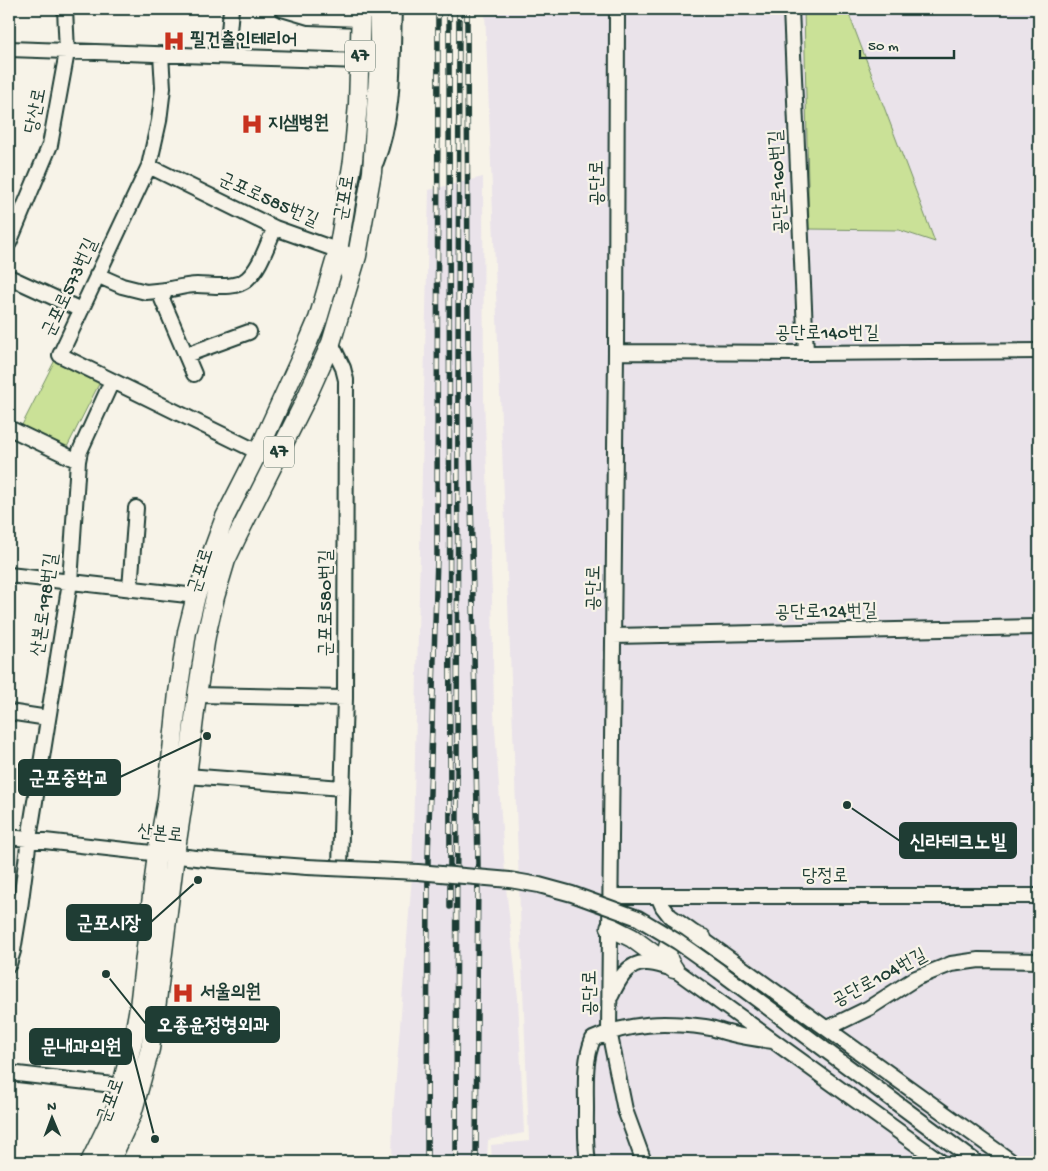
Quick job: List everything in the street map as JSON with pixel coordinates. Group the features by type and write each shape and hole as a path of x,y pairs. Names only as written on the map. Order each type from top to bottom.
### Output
{"main road":[{"name":"군포로","path":"90,1162 116,1108 132,1045 166,854 187,776 206,636 226,560 331,343 359,248 372,172 379,61 379,9"},
{"name":"군포로","path":"110,1162 132,1114 150,1049 156,1009 166,854 166,800 187,632 196,596 225,517 258,452 318,319 338,251 353,160 358,104 360,14"},
{"path":"225,517 224,530 215,560 220,563 226,560"},
{"path":"610,927 632,938 674,969"},
{"path":"674,969 668,959 670,942 680,934 688,933 702,938"}],"street":[{"name":"당산로","path":"9,243 50,145 67,52 66,9"},
{"path":"227,55 232,9"},
{"path":"282,9 309,17 360,14"},
{"path":"372,172 383,144 390,107 394,9"},
{"name":"공단로","path":"617,9 610,1031 625,1110 644,1162"},
{"name":"공단로160번길","path":"791,9 806,353"},
{"path":"9,49 360,61"},
{"name":"군포로573번길","path":"161,54 163,88 159,120 149,166 60,355 258,452"},
{"name":"군포로585번길","path":"149,166 275,228 338,251"},
{"path":"97,275 122,286 146,292 196,284 213,286 240,284 257,267 275,228"},
{"path":"338,251 349,256 347,274 349,282"},
{"path":"9,277 81,310"},
{"path":"166,290 162,299 194,374"},
{"path":"186,356 249,332"},
{"name":"군포로580번길","path":"331,343 343,368 346,380 345,698 340,867"},
{"name":"공단로140번길","path":"616,352 1039,351"},
{"name":"산본로198번길","path":"10,955 14,907 29,839 70,582 78,461 80,451 112,380"},
{"path":"9,428 78,461"},
{"path":"130,589 136,508"},
{"path":"9,575 196,596"},
{"name":"공단로124번길","path":"613,636 1039,628"},
{"path":"197,695 345,698"},
{"path":"9,712 48,718"},
{"path":"187,776 342,788"},
{"name":"산본로","path":"9,837 262,864 418,872 510,880 539,885 572,894 638,918 678,942 976,1162"},
{"name":"당정로","path":"611,896 1039,896"},
{"path":"658,896 662,907 670,916 1012,1162"},
{"name":"공단로104번길","path":"828,1028 868,1008 916,978 951,964 979,960 1039,960"},
{"path":"610,998 622,976 630,968 646,962 674,969 941,1162"},
{"path":"588,1162 586,1148 587,1055 593,1039 610,1031 640,1025 663,1024 706,1027 752,1039 776,1042"},
{"path":"9,1073 122,1086"}],"shaded area":[{"path":"485,9 1039,9 1039,1162 492,1162 491,1145 529,1141"},
{"path":"483,177 484,399 492,595 494,714 506,887 518,998 524,1133 488,1140 487,1162 392,1162 393,1114 412,876 429,190"}],"green space":[{"path":"804,9 847,9 935,242 899,230 809,229"},
{"path":"56,358 97,379 99,384 65,451 20,429"}],"railway":[{"path":"427,1162 428,859 437,557 438,9"},
{"path":"449,9 450,907"},
{"path":"456,1162 459,9"},
{"path":"467,9 468,336 478,864 476,1162"}],"place":[{"name":"필건출인테리어","path":"174,41"},
{"name":"지샘병원","path":"252,124"},
{"name":"군포중학교","path":"207,736"},
{"name":"신라테크노빌","path":"847,805"},
{"name":"군포시장","path":"198,880"},
{"name":"오종윤정형외과","path":"106,974"},
{"name":"서울의원","path":"183,993"},
{"name":"문내과의원","path":"155,1139"}]}
